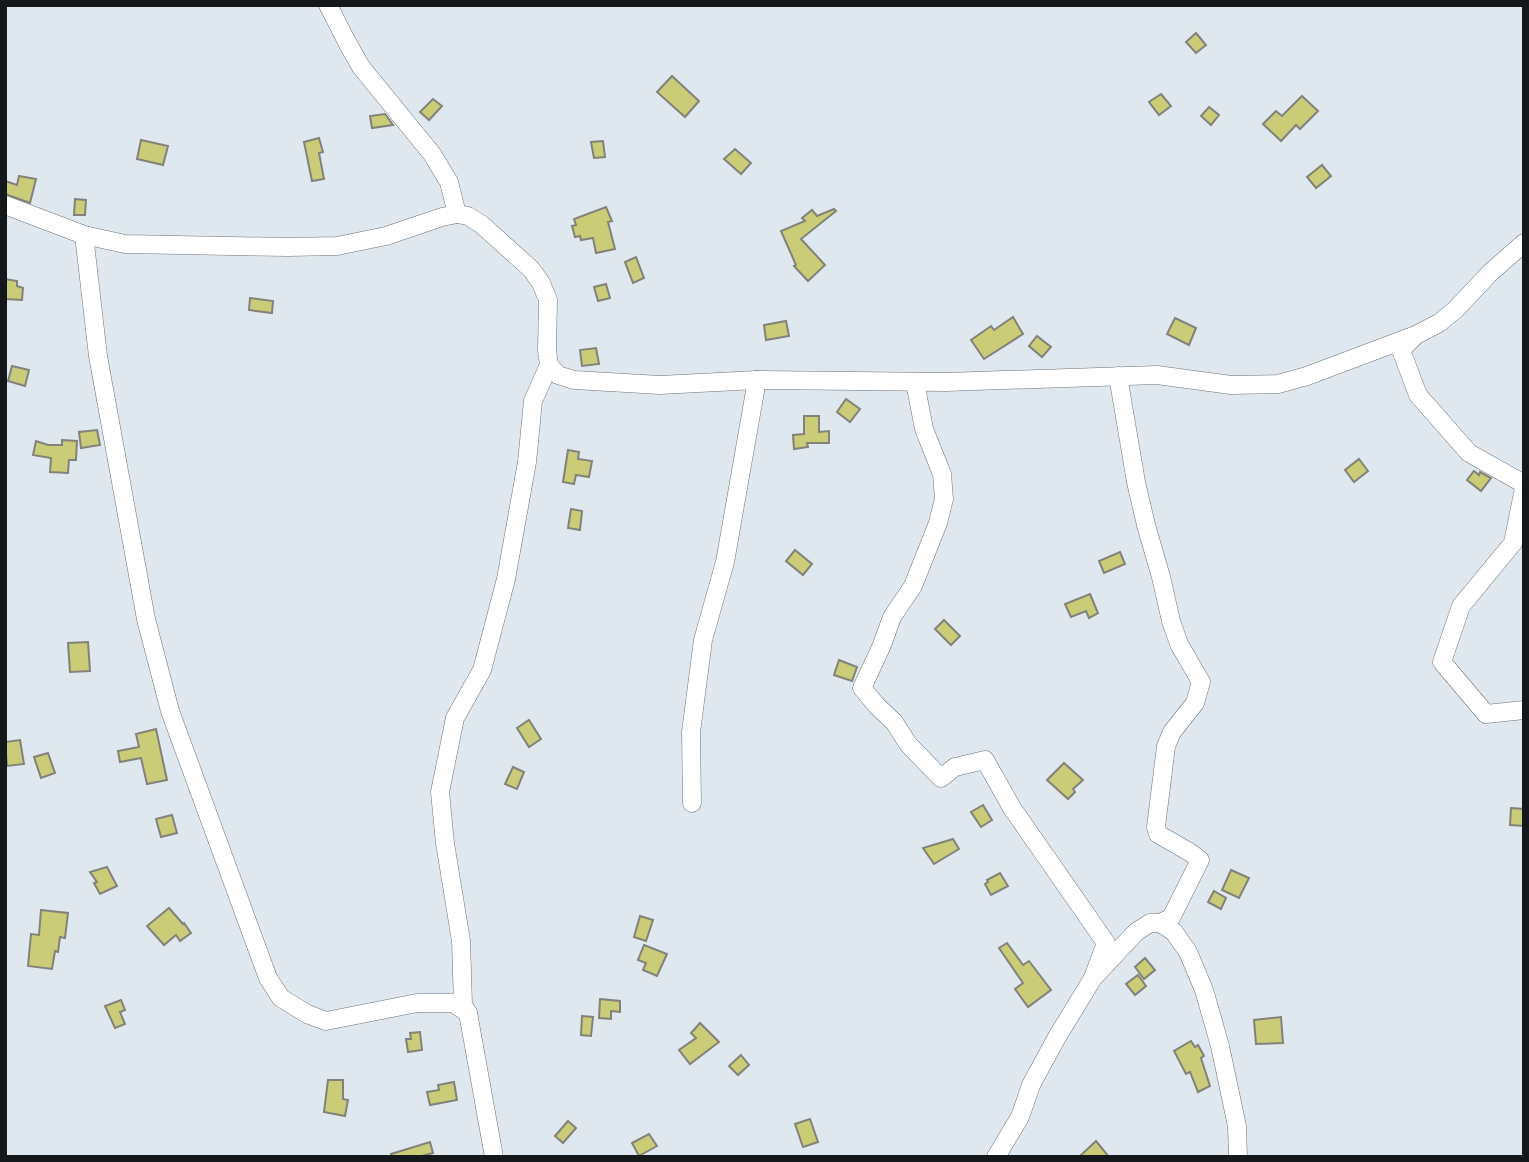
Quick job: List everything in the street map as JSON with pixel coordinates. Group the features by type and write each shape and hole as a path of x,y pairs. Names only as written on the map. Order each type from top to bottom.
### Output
{"street":[{"path":"328,5 361,67 432,154 449,182 457,214"},
{"path":"5,205 84,235 125,244 337,246 386,236 457,214 468,216 481,224 531,269 541,283 548,300 549,365 533,401 527,462 506,579 482,670 455,718 440,792 445,843 461,941 463,1005 468,1013 494,1157"},
{"path":"84,235 98,356 146,618 170,711 268,978 281,998 307,1014 326,1021 417,1003 453,1003 468,1013"},
{"path":"549,365 558,375 574,380 660,385 757,380 915,382 1157,375 1231,385 1279,384 1416,335 1438,323 1524,243"},
{"path":"1416,335 1401,350 1418,395 1469,453 1524,486 1513,543 1461,606 1442,662 1486,714 1524,710"},
{"path":"996,1157 1020,1116 1031,1085 1057,1037 1093,978 1136,932 1150,923 1160,923 1171,918 1200,860 1157,834 1166,746 1172,732 1195,703 1201,682 1171,621 1136,482 1118,376"},
{"path":"692,803 691,732 703,640 725,562 757,380"},
{"path":"915,382 924,429 942,474 944,499 938,523 913,586 892,617 862,688 894,722 908,744 942,778 955,766 985,760 1012,808 1105,943 1093,978"},
{"path":"1160,923 1174,932 1188,952 1204,990 1220,1046 1237,1126 1238,1157"}],"building":[{"path":"1196,33 1206,45 1196,53 1186,42"},
{"path":"672,76 699,101 685,117 657,92"},
{"path":"1161,94 1171,106 1159,115 1149,102"},
{"path":"1302,96 1318,111 1300,129 1296,125 1281,141 1263,124 1276,111 1282,116"},
{"path":"433,99 442,106 429,120 420,112"},
{"path":"1209,107 1219,115 1211,125 1201,116"},
{"path":"385,114 393,125 372,128 370,116"},
{"path":"319,138 323,152 319,153 324,179 312,181 304,142"},
{"path":"141,140 168,146 163,165 137,159"},
{"path":"603,141 605,157 594,158 591,142"},
{"path":"735,149 751,163 741,174 724,159"},
{"path":"1322,165 1331,176 1316,188 1307,177"},
{"path":"19,176 36,179 30,203 5,194 5,181 17,185"},
{"path":"75,199 86,200 85,215 74,215"},
{"path":"606,207 612,221 608,222 615,249 596,253 593,238 581,240 580,236 575,237 572,226 576,225 574,219"},
{"path":"834,209 836,211 801,239 825,265 808,281 794,266 796,265 781,231 805,221 802,218 812,210 817,216"},
{"path":"636,257 644,278 633,283 625,262"},
{"path":"5,279 17,281 17,286 23,288 22,300 5,299"},
{"path":"606,284 610,298 598,301 594,287"},
{"path":"250,298 273,301 272,313 249,310"},
{"path":"1013,317 1023,334 984,359 971,340 991,326 994,330"},
{"path":"1175,318 1196,328 1189,345 1167,334"},
{"path":"786,321 789,336 766,340 764,325"},
{"path":"1037,336 1051,347 1042,357 1029,346"},
{"path":"596,348 599,364 582,366 580,350"},
{"path":"12,366 29,370 25,386 8,381"},
{"path":"846,399 860,409 850,422 837,412"},
{"path":"804,416 819,416 819,432 829,431 829,443 807,443 808,447 794,449 793,435 804,434"},
{"path":"97,430 100,445 81,448 79,432"},
{"path":"62,440 77,441 76,460 69,460 68,473 50,472 51,458 33,455 36,441 48,445 62,445"},
{"path":"568,450 579,452 578,459 592,461 589,477 576,475 574,484 563,482"},
{"path":"1359,459 1368,471 1354,482 1345,470"},
{"path":"1474,471 1491,478 1481,491 1467,480"},
{"path":"571,509 582,511 580,530 568,528"},
{"path":"795,550 812,564 803,575 786,561"},
{"path":"1120,552 1125,564 1104,573 1099,561"},
{"path":"1090,594 1098,613 1089,618 1086,611 1071,617 1065,604"},
{"path":"944,620 960,636 951,645 935,629"},
{"path":"88,642 90,671 70,672 68,643"},
{"path":"839,660 857,667 852,681 834,675"},
{"path":"529,720 541,739 529,747 517,728"},
{"path":"156,729 167,780 147,784 141,758 120,762 118,751 139,747 136,734"},
{"path":"20,740 24,764 7,766 5,742"},
{"path":"48,753 55,773 41,778 34,757"},
{"path":"1064,763 1083,780 1073,789 1075,792 1068,799 1047,780"},
{"path":"513,767 524,772 517,789 505,784"},
{"path":"983,805 992,820 981,827 971,812"},
{"path":"1511,808 1524,809 1524,826 1510,825"},
{"path":"172,815 177,833 161,837 156,819"},
{"path":"953,839 959,849 934,864 923,848"},
{"path":"107,867 117,886 100,894 94,883 97,882 90,872"},
{"path":"1231,870 1249,878 1239,898 1222,890"},
{"path":"1000,873 1008,886 991,895 985,884"},
{"path":"1214,891 1226,898 1221,909 1208,902"},
{"path":"169,908 191,933 180,941 176,935 164,945 147,926"},
{"path":"41,910 68,913 65,938 60,937 52,969 28,966 31,934 39,935"},
{"path":"640,916 653,920 646,941 634,937"},
{"path":"1007,943 1023,965 1029,961 1051,990 1028,1007 1015,989 1023,983 999,948"},
{"path":"644,945 667,954 657,976 643,970 646,963 638,960"},
{"path":"1145,958 1155,970 1144,979 1135,967"},
{"path":"1138,975 1146,986 1135,995 1126,984"},
{"path":"600,999 620,1001 620,1012 611,1011 611,1019 599,1018"},
{"path":"121,1000 125,1010 120,1012 125,1024 115,1028 105,1006"},
{"path":"582,1016 593,1017 591,1036 581,1035"},
{"path":"1281,1017 1283,1043 1256,1044 1254,1020"},
{"path":"700,1023 719,1042 690,1064 679,1050 696,1038 691,1033"},
{"path":"420,1032 422,1050 408,1052 406,1039 411,1039 410,1033"},
{"path":"1191,1041 1195,1047 1198,1045 1204,1056 1201,1058 1210,1086 1198,1092 1190,1072 1186,1074 1174,1051"},
{"path":"741,1055 749,1065 738,1075 729,1066"},
{"path":"328,1080 343,1080 343,1099 348,1100 345,1116 324,1112"},
{"path":"454,1082 457,1100 430,1105 427,1092 439,1090 438,1085"},
{"path":"810,1119 818,1142 803,1147 795,1124"},
{"path":"568,1121 576,1128 563,1143 555,1136"},
{"path":"649,1134 657,1146 639,1156 632,1143"},
{"path":"1096,1141 1109,1157 1079,1157"},
{"path":"430,1142 433,1153 418,1157 392,1157 391,1154"}]}
